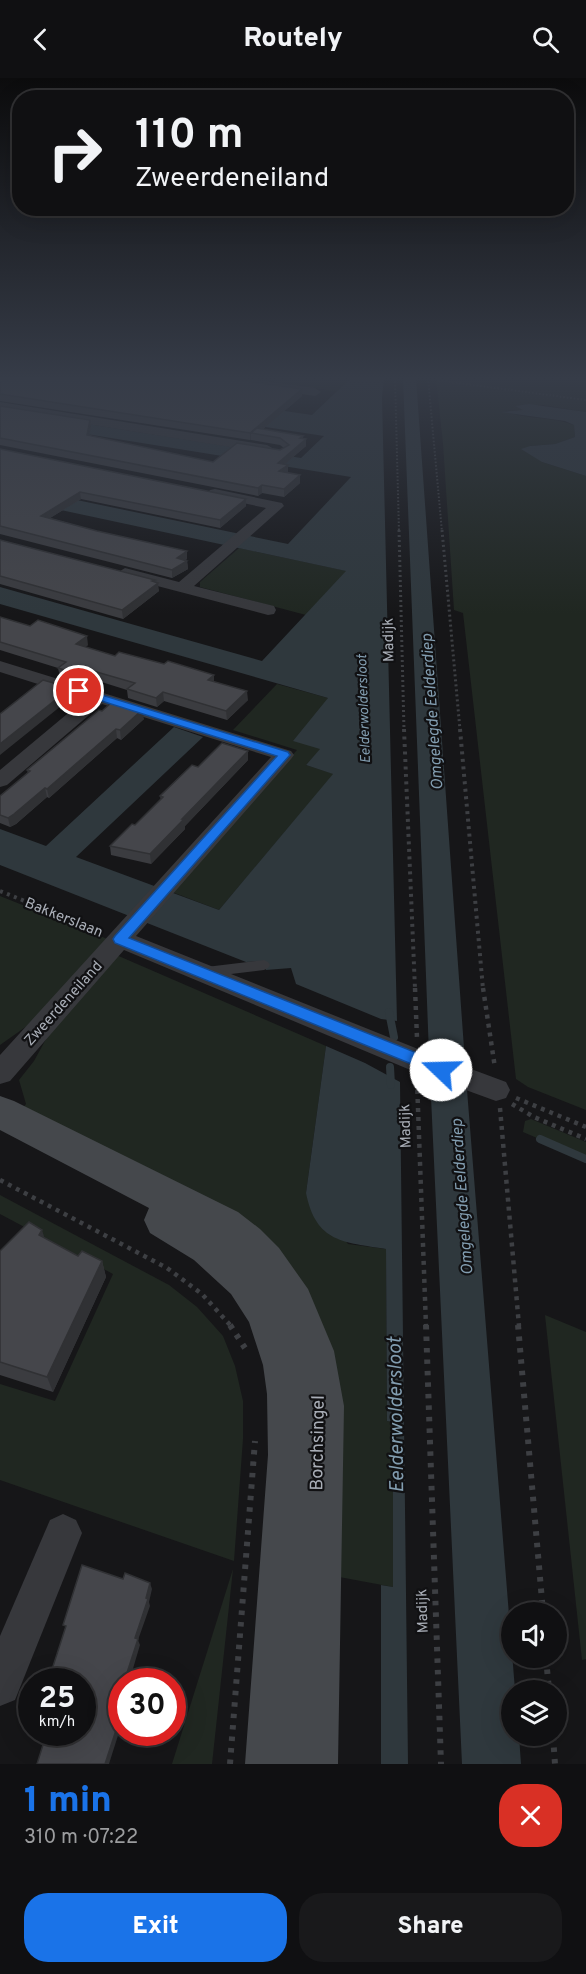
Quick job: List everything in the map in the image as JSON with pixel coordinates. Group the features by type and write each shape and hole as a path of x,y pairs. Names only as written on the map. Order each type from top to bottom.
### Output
{"main road":[{"name":"Borchsingel","path":"0,1112 223,1225 246,1242 263,1259 291,1298 311,1348 320,1406 308,1764"},
{"name":"Borchsingel","path":"0,1136 203,1240 223,1256 253,1288 266,1307 278,1333 287,1362 292,1392 292,1448 275,1764"}],"street":[{"path":"182,588 277,506 198,490"},
{"path":"114,570 268,610"},
{"name":"Zweerdeneiland","path":"0,666 284,755 0,1073"},
{"path":"0,781 99,697"},
{"name":"Bakkerslaan","path":"126,932 202,972 490,1091"},
{"path":"0,1685 63,1533"}],"lane":[{"path":"202,972 264,965"}],"path":[{"name":"Madijk","path":"397,457 404,734 422,1062 441,1764"},
{"path":"435,457 485,1006 495,1063 490,1091 506,1156 542,1602"},
{"name":"Bakkerslaan","path":"0,891 126,932"},
{"path":"490,1091 586,1127"},
{"path":"490,1091 524,1112 586,1138"},
{"path":"0,1180 167,1268 189,1282 208,1297 228,1320 247,1351"},
{"path":"230,1764 256,1428"},
{"path":"554,1746 555,1764"}],"shaded area":[{"path":"444,457 538,457 542,462 586,476 586,1110 528,1087 516,1079 463,613 454,610"},
{"path":"239,548 347,571 306,615 200,587 200,582"},
{"path":"277,684 328,698 321,749 306,765 334,774 219,910 172,892 297,750 233,730"},
{"path":"0,896 110,940 34,1021 0,1045"},
{"path":"114,954 326,1046 306,1193 348,1244 386,1249 387,1421 393,1422 393,1587 334,1576 298,1293 18,1114 26,1104 19,1080 34,1061 57,1019"},
{"path":"531,1119 586,1142 586,1159 523,1132 525,1121"},
{"path":"0,1195 169,1285 197,1307 223,1336 235,1366 243,1401 243,1439 234,1561 0,1480 0,1384 55,1401 113,1274 0,1214"},
{"path":"545,1315 586,1332 586,1659 582,1660"},
{"path":"233,1569 212,1764 172,1764 178,1746 186,1746 186,1719"}],"water":[{"path":"226,457 383,457 397,1021 381,1019 296,984 291,968 266,970 263,961 246,962 0,865 0,829 46,846 174,727 203,737 76,857 219,910 333,774 306,765 320,749 293,741 328,698 0,604 0,587 262,661 346,571 0,497 0,484 288,544 351,477"},
{"name":"Omgelegde Eelderdiep","path":"406,457 422,457 467,1090 508,1602 501,1602 501,1668 513,1668 514,1680 501,1680 501,1746 520,1746 521,1764 462,1764 429,1054"},
{"path":"533,457 586,457 586,476 542,462"},
{"path":"326,1046 400,1082 408,1764 381,1764 381,1585 393,1587 393,1422 387,1421 386,1249 345,1241 325,1231 317,1222 306,1193"}],"building":[{"path":"0,457 38,457 246,499 220,520 80,492 41,516 187,551 177,558 187,561 172,570 0,526"},
{"path":"96,457 188,457 213,462 220,457 285,457 278,463 288,465 279,471 300,475 284,489 262,485 258,488"},
{"path":"0,540 155,580 152,581 158,583 122,610 0,576"},
{"path":"0,617 30,626 38,620 87,636 76,644 115,656 119,652 164,664 168,661 214,675 208,680 247,691 226,711 163,692 156,698 127,689 135,683 90,670 83,676 58,668 66,662 0,642"},
{"path":"43,680 68,687 56,697 59,697 0,744 0,714"},
{"path":"113,701 142,710 14,814 8,818 0,815 0,796 30,771 27,770"},
{"path":"222,743 248,751 150,854 110,846 132,824 135,825 163,797 160,796 192,765 198,767"},
{"path":"29,1222 42,1230 39,1235 78,1256 82,1251 102,1261 47,1377 0,1362 0,1251"},
{"path":"82,1565 123,1579 125,1573 150,1583 146,1598 148,1599 135,1638 138,1639 129,1668 108,1668 108,1746 111,1746 105,1764 37,1764 43,1746 96,1746 96,1668 52,1668 66,1626 63,1625"}],"waterway":[{"name":"Eelderwoldersloot","path":"389,1012 394,1037"},
{"name":"Eelderwoldersloot","path":"390,1067 391,1085"},
{"path":"540,1139 586,1159"}],"route":[{"path":"79,691 284,755 120,939 441,1070"}]}
